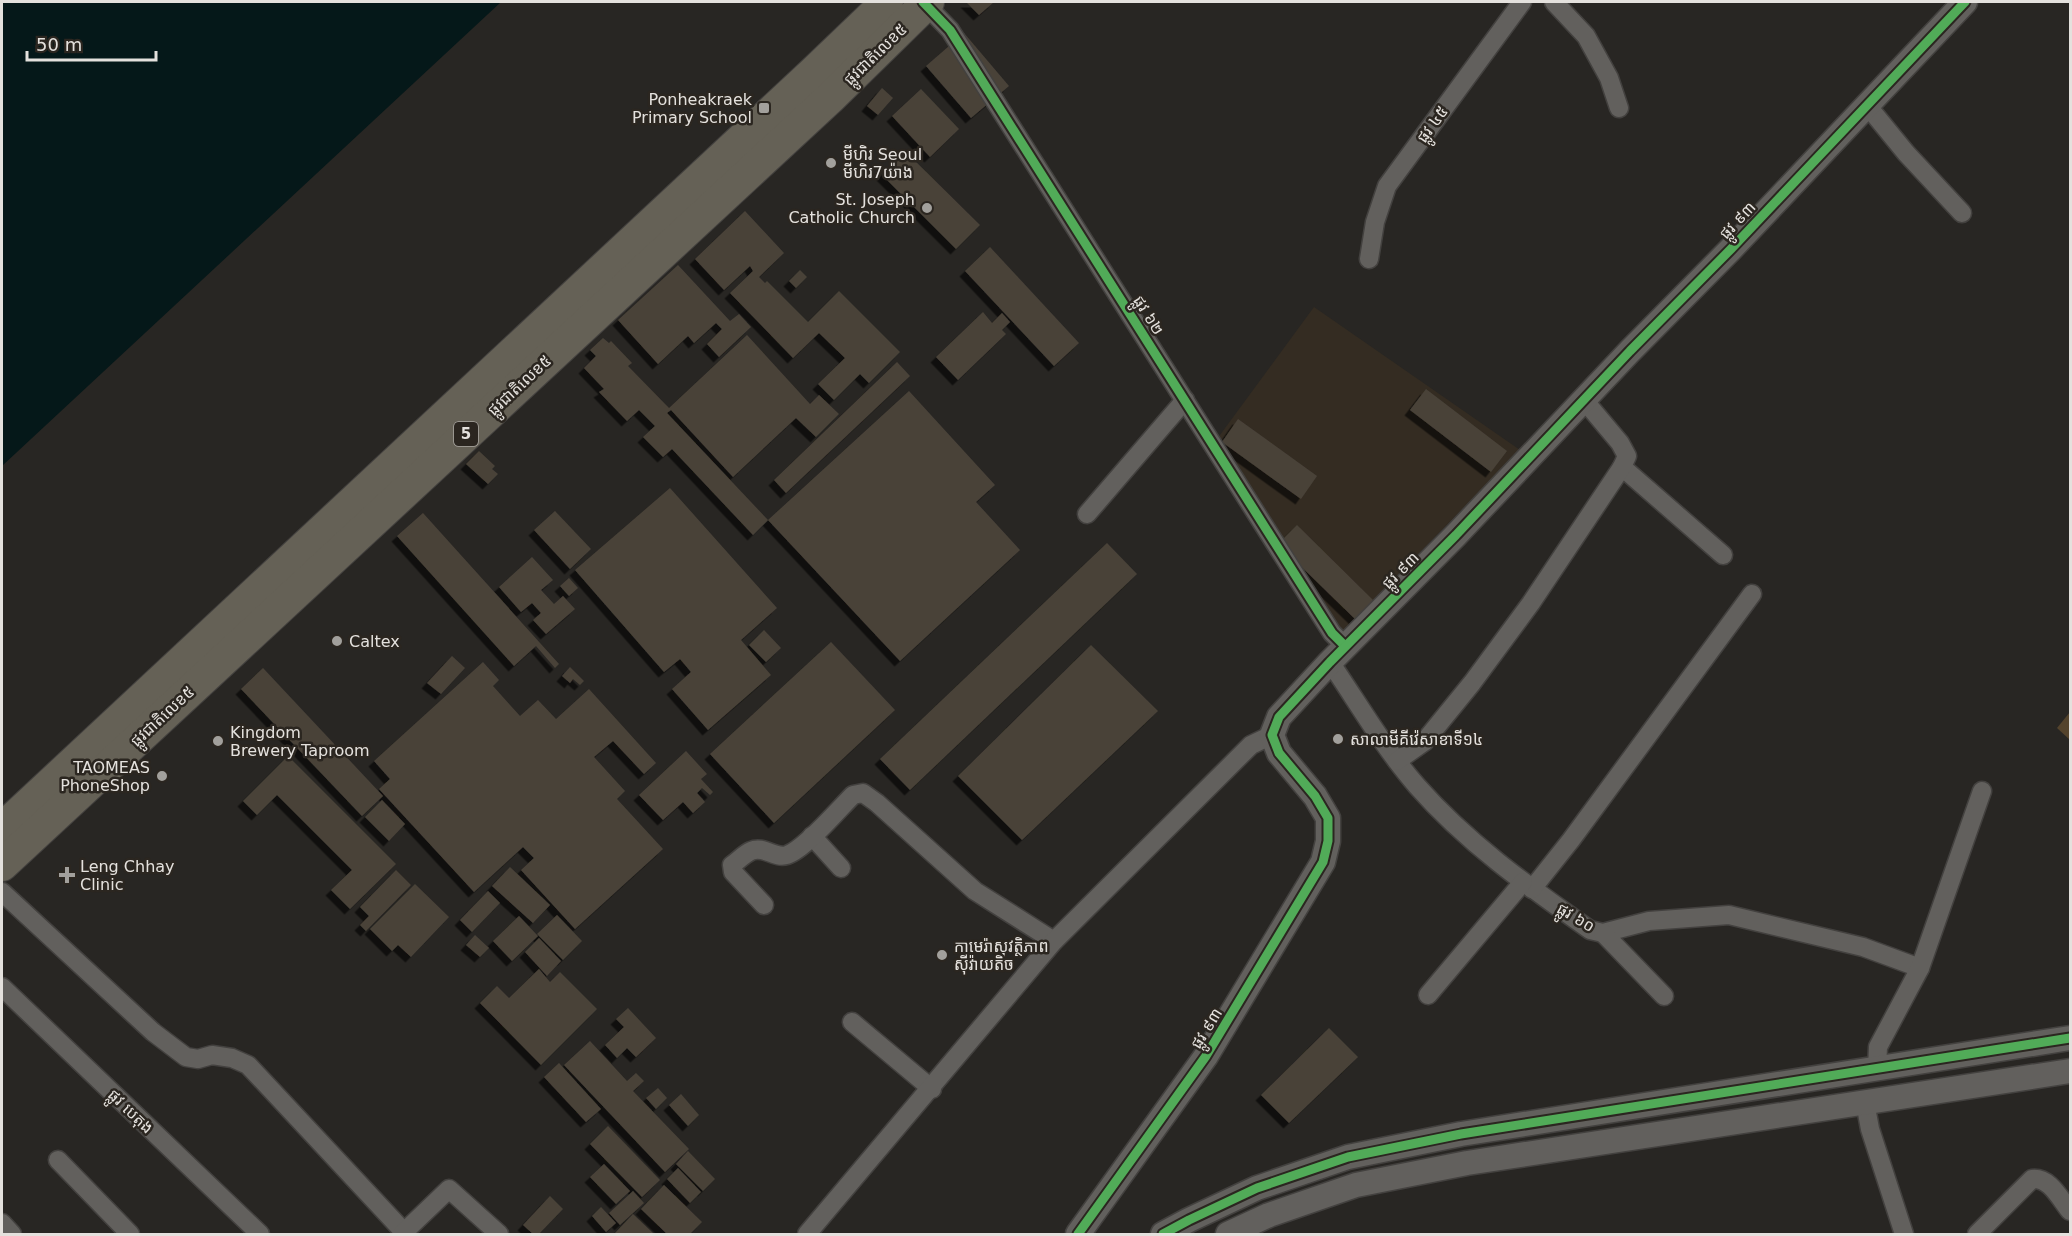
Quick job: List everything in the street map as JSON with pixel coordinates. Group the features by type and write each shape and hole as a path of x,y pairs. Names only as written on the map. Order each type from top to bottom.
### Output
{"highway":[{"name":"ផ្លូវជាតិលេខ៥","path":"2,829 887,2"},
{"name":"ផ្លូវជាតិលេខ៥","path":"2,865 830,98 926,2"}],"street":[{"name":"ផ្លូវ ៦២","path":"926,2 950,30 1185,400 1332,633 1338,654"},
{"name":"ផ្លូវ ៤៥","path":"1369,259 1375,222 1387,186 1522,2"},
{"path":"1554,2 1586,36 1610,78 1619,108"},
{"name":"ផ្លូវ ៩៣","path":"1078,1234 1206,1056 1323,862 1328,841 1328,818 1315,796 1279,753 1272,735 1279,717 1731,249 1965,2"},
{"path":"1866,104 1906,153 1962,213"},
{"path":"1088,514 1185,400"},
{"path":"1397,761 1424,742 1472,683 1531,603 1622,467 1627,456 1620,443 1584,400"},
{"path":"1622,467 1723,555"},
{"path":"1428,995 1571,840 1752,594"},
{"name":"ផ្លូវ ៦០","path":"1338,654 1397,761 1417,786 1465,836 1528,886 1590,930 1603,933 1649,921 1729,915 1863,947 1920,968"},
{"path":"807,1234 932,1089 1054,941 1235,760 1251,746 1272,735"},
{"path":"1877,1070 1878,1047 1920,968 1982,791"},
{"path":"764,905 733,872 732,866 751,851 763,849 777,855 786,855 812,836 853,795 863,793 975,891 1054,941"},
{"path":"812,836 841,868"},
{"path":"2,892 153,1032 186,1057 198,1059 212,1055 232,1058 248,1065 403,1233 449,1189 499,1234"},
{"path":"1603,933 1664,996"},
{"name":"ផ្លូវ បេតុង","path":"2,987 260,1234"},
{"path":"852,1022 932,1089"},
{"path":"1163,1234 1257,1188 1348,1157 1461,1134 2070,1038"},
{"path":"1228,1234 1269,1215 1356,1185 1467,1162 2070,1071"},
{"path":"1865,1102 1870,1129 1904,1234"},
{"path":"58,1161 130,1234"},
{"path":"1977,1234 2032,1179 2040,1178 2047,1182 2070,1211"},
{"path":"2,1224 12,1234"}],"shaded area":[{"path":"2,2 501,2 2,466"},
{"path":"1314,307 1520,450 1344,630 1329,624 1219,451 1220,435"},
{"path":"2070,712 2070,740 2057,728"}],"building":[{"path":"966,2 994,2 979,15"},
{"path":"964,33 1009,86 971,118 926,66"},
{"path":"882,88 893,98 878,115 867,106"},
{"path":"921,89 959,129 930,157 892,116"},
{"path":"905,151 980,225 956,249 882,175"},
{"path":"745,211 784,253 759,277 765,283 767,281 808,322 839,291 900,352 869,383 860,374 834,400 818,384 845,358 819,333 793,358 730,293 753,271 750,266 724,290 695,259"},
{"path":"990,247 1079,343 1054,366 965,271"},
{"path":"678,265 730,321 739,314 751,327 719,357 707,344 722,329 716,323 694,343 688,336 658,364 618,320"},
{"path":"800,270 807,277 796,288 789,281"},
{"path":"983,312 992,323 1002,313 1010,322 1002,330 1006,334 958,380 936,357"},
{"path":"747,335 810,404 819,395 839,414 816,437 796,418 733,477 671,410 667,413 768,520 753,535 672,449 663,457 643,437 655,426 639,410 627,421 599,392 604,389 584,368 596,356 590,350 603,338 609,343 611,341 632,363 628,366 669,408"},
{"path":"897,362 910,376 786,493 774,480"},
{"path":"1426,389 1507,451 1491,472 1410,410"},
{"path":"909,391 995,485 976,502 1020,550 900,661 768,520"},
{"path":"1238,419 1317,476 1301,499 1222,442"},
{"path":"479,451 495,466 492,469 498,474 488,484 466,464"},
{"path":"670,488 777,608 741,640 771,675 708,730 672,689 691,672 680,659 664,672 575,570"},
{"path":"555,511 591,549 570,569 534,530"},
{"path":"423,513 559,664 555,668 536,646 514,666 397,536"},
{"path":"1297,525 1373,600 1355,619 1278,544"},
{"path":"1107,543 1137,574 910,790 880,759"},
{"path":"532,557 553,580 541,590 554,604 563,596 575,609 546,634 533,620 541,613 532,603 521,612 499,587"},
{"path":"569,578 578,588 569,596 560,586"},
{"path":"764,630 781,648 766,662 749,645"},
{"path":"831,642 895,710 774,823 710,754"},
{"path":"1091,645 1158,711 1022,840 958,776"},
{"path":"452,656 465,668 441,694 427,683"},
{"path":"483,662 499,680 493,686 520,716 538,700 556,719 589,689 656,763 644,774 613,741 594,757 625,791 617,799 663,849 575,929 521,870 534,858 523,847 474,892 379,789 390,779 374,761"},
{"path":"570,667 584,681 580,685 573,679 570,683 562,676"},
{"path":"263,668 383,796 362,816 241,689"},
{"path":"686,751 707,774 701,779 713,792 710,795 702,788 697,793 705,802 693,813 683,802 663,820 639,795"},
{"path":"288,756 396,864 350,909 331,890 352,870 277,795 257,815 243,801"},
{"path":"382,800 405,824 389,841 365,817"},
{"path":"510,867 550,905 533,923 492,886"},
{"path":"396,870 411,885 366,931 360,925 369,916 360,907"},
{"path":"415,884 449,917 411,957 398,945 392,951 370,929"},
{"path":"488,891 500,903 472,932 460,920"},
{"path":"557,915 582,941 563,960 537,934"},
{"path":"519,916 538,936 512,961 493,941"},
{"path":"475,935 489,948 480,957 466,945"},
{"path":"539,938 561,961 547,976 525,952"},
{"path":"539,969 550,982 560,972 597,1009 541,1065 480,1003 497,986 509,998"},
{"path":"628,1008 656,1038 636,1057 627,1048 617,1058 605,1045 624,1027 616,1019"},
{"path":"1329,1028 1358,1057 1289,1123 1261,1095"},
{"path":"590,1041 627,1081 636,1073 644,1081 633,1091 689,1149 665,1172 564,1065"},
{"path":"559,1063 601,1109 586,1122 544,1077"},
{"path":"658,1088 667,1098 656,1109 646,1098"},
{"path":"681,1094 699,1115 688,1126 669,1105"},
{"path":"608,1126 660,1180 642,1197 590,1144"},
{"path":"688,1151 715,1179 703,1191 676,1164"},
{"path":"604,1164 630,1191 616,1204 590,1177"},
{"path":"678,1168 701,1192 690,1203 667,1179"},
{"path":"664,1185 702,1222 690,1234 667,1234 641,1209"},
{"path":"633,1191 644,1203 620,1225 609,1213"},
{"path":"550,1196 563,1209 539,1234 533,1234 523,1225"},
{"path":"601,1207 616,1223 606,1232 592,1216"},
{"path":"633,1214 654,1234 615,1233"}],"cycle path":[{"path":"923,2 950,30 1332,633 1345,646"},
{"path":"1078,1234 1206,1056 1323,862 1328,841 1328,818 1315,796 1279,753 1272,735 1279,717 1731,249 1965,2"},
{"path":"1163,1234 1257,1188 1348,1157 1461,1134 2070,1038"}],"place":[{"name":"Ponheakraek Primary School","path":"764,108"},
{"name":"មីហិរ Seoul មីហិរ7យ៉ាង","path":"831,163"},
{"name":"St. Joseph Catholic Church","path":"927,208"},
{"name":"Caltex","path":"337,641"},
{"name":"សាលាមីគីវ៉េសាខាទី១៤","path":"1338,739"},
{"name":"Kingdom Brewery Taproom","path":"218,741"},
{"name":"TAOMEAS PhoneShop","path":"162,776"},
{"name":"Leng Chhay Clinic","path":"67,875"},
{"name":"កាមេរ៉ាសុវត្ថិភាព ស៊ីវ៉ាយតិច","path":"942,955"}]}
